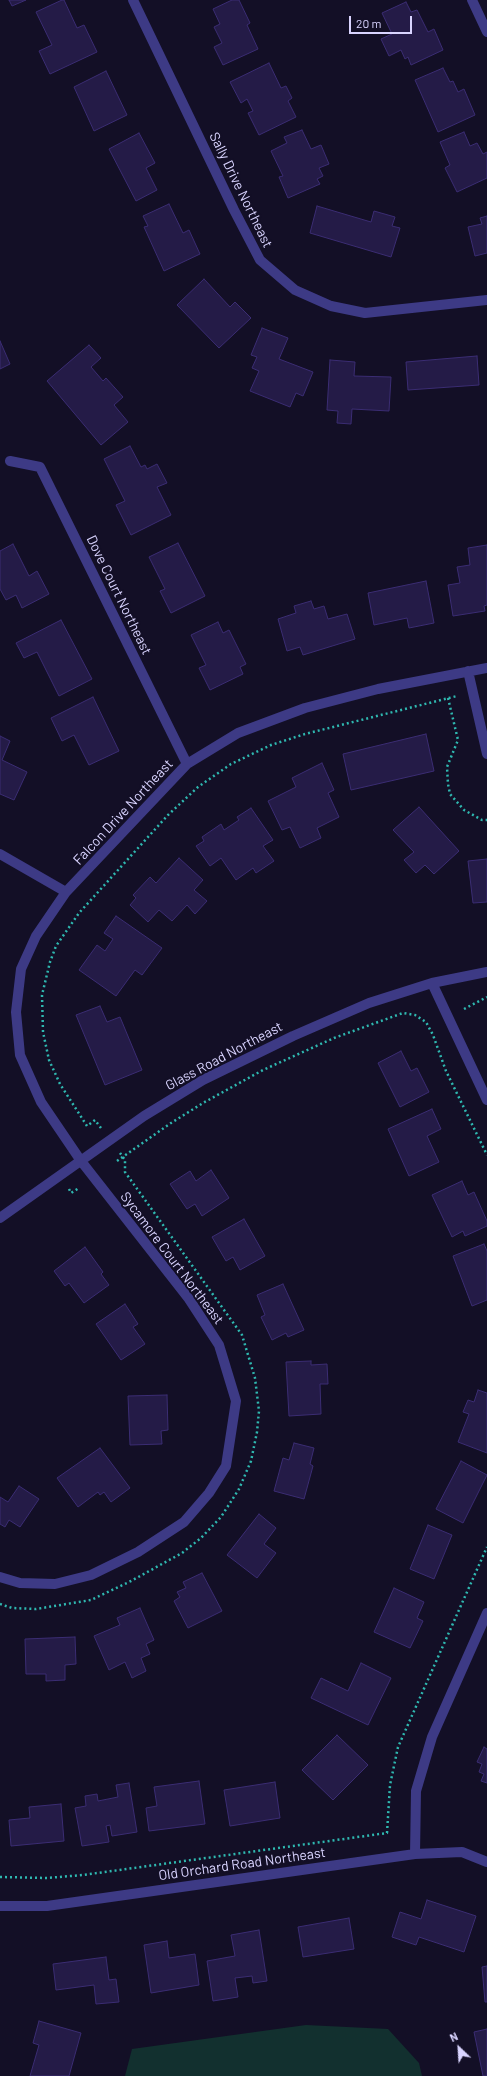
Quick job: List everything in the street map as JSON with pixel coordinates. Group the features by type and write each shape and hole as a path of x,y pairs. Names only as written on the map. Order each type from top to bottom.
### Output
{"street":[{"name":"Sally Drive Northeast","path":"133,0 234,210 260,260 295,290 331,306 365,313 487,300"},
{"path":"472,0 487,32"},
{"name":"Dove Court Northeast","path":"10,461 40,467 187,764"},
{"name":"Falcon Drive Northeast","path":"81,1161 41,1102 20,1055 16,1012 21,969 36,936 66,892 187,764 238,734 305,708 378,689 487,668"},
{"path":"468,671 487,754"},
{"path":"0,854 66,892"},
{"name":"Glass Road Northeast","path":"0,1218 144,1116 203,1080 292,1036 369,1004 432,983 487,972"},
{"path":"432,983 487,1100"},
{"name":"Sycamore Court Northeast","path":"0,1577 20,1583 54,1584 91,1575 138,1552 184,1522 210,1493 226,1466 236,1401 219,1345 189,1299 81,1161"},
{"path":"415,1854 416,1791 430,1745 487,1613"},
{"name":"Old Orchard Road Northeast","path":"0,1906 46,1906 415,1854 462,1852 487,1862"}],"path":[{"path":"102,1129 95,1120 87,1126 60,1084 49,1060 43,1032 42,995 50,962 56,946 79,913 168,815 198,787 231,764 271,745 305,734 458,696"},
{"path":"448,698 458,740 447,767 450,794 464,810 482,820 487,820"},
{"path":"464,1009 487,997"},
{"path":"117,1161 203,1103 263,1070 334,1038 403,1013 415,1015 426,1022 433,1035 446,1071 487,1155"},
{"path":"426,1022 430,1021"},
{"path":"0,1604 12,1608 36,1609 91,1600 131,1581 182,1553 201,1538 221,1517 239,1489 251,1461 257,1432 258,1411 255,1378 242,1335 125,1172 125,1160 120,1153"},
{"path":"69,1189 71,1193 79,1188"},
{"path":"0,1877 47,1878 83,1875 387,1833 390,1785 398,1747 487,1547"}],"green space":[{"path":"306,2025 388,2029 419,2063 422,2076 125,2076 132,2049"}],"building":[{"path":"9,0 26,0 12,6"},
{"path":"64,0 77,28 84,25 97,52 50,74 39,51 52,45 36,12"},
{"path":"232,0 239,0 250,23 247,25 258,49 223,65 214,47 222,43 214,27 220,24 213,9"},
{"path":"406,2 411,12 417,10 428,32 434,29 443,50 411,65 408,57 405,59 401,50 389,56 381,39 392,34 382,13"},
{"path":"269,63 281,88 286,86 292,98 288,101 296,117 259,135 248,113 253,111 247,99 241,103 230,82"},
{"path":"443,68 450,82 453,81 458,92 464,89 475,115 438,132 415,80"},
{"path":"106,71 127,115 94,131 74,87"},
{"path":"302,130 311,149 321,145 329,164 319,168 323,176 317,179 320,184 288,198 279,177 283,176 271,151 287,143 284,137"},
{"path":"464,132 470,146 477,143 483,154 487,152 487,178 457,192 445,168 450,165 440,142"},
{"path":"139,133 155,163 146,168 157,190 136,201 109,149"},
{"path":"169,204 183,233 189,230 200,254 164,271 144,227 148,226 143,216"},
{"path":"317,206 371,222 374,211 395,217 392,226 400,228 391,257 310,233"},
{"path":"487,216 487,253 475,256 468,227 482,224 480,218"},
{"path":"204,279 230,307 235,302 251,318 219,348 177,305"},
{"path":"262,328 288,338 279,359 313,372 303,396 296,393 290,407 250,391 259,371 252,368 257,357 251,355"},
{"path":"0,341 10,364 0,369"},
{"path":"89,345 101,358 91,367 103,381 106,378 123,397 114,405 128,422 101,445 47,381"},
{"path":"477,356 479,385 408,390 406,362"},
{"path":"330,360 355,362 354,376 391,377 389,411 352,409 351,424 337,423 338,411 327,410"},
{"path":"130,446 141,467 145,465 147,469 157,464 167,483 157,487 171,515 131,535 116,505 125,501 104,459"},
{"path":"178,543 205,596 171,613 160,591 165,589 149,557"},
{"path":"13,544 29,576 37,571 49,594 22,608 16,595 6,600 0,589 0,551"},
{"path":"487,545 487,605 484,606 485,611 453,616 448,585 460,583 457,567 470,565 468,548"},
{"path":"426,581 434,623 409,628 407,618 374,625 368,593"},
{"path":"311,601 314,609 324,606 328,619 347,614 355,639 303,655 300,647 287,651 278,619 296,613 294,606"},
{"path":"61,620 92,679 59,696 37,652 24,658 16,643"},
{"path":"218,622 223,633 229,630 246,664 240,667 243,674 210,690 199,668 206,665 191,635"},
{"path":"93,697 119,751 89,765 74,735 62,741 51,718"},
{"path":"426,734 434,771 351,790 343,754"},
{"path":"0,736 10,741 2,760 27,772 14,800 0,794"},
{"path":"322,763 334,790 328,793 339,817 317,828 321,838 300,848 290,827 282,830 268,801 296,787 292,778"},
{"path":"419,807 459,851 434,874 425,865 416,873 404,860 414,852 393,830"},
{"path":"251,808 273,840 263,846 274,861 256,873 253,868 236,880 221,858 210,866 196,846 204,841 202,837 221,824 224,830 239,820 237,817"},
{"path":"179,858 203,880 194,890 207,901 195,914 187,905 172,921 159,910 148,922 130,905 136,898 133,895 150,877 156,883"},
{"path":"487,859 487,902 473,903 468,861"},
{"path":"116,916 162,948 142,975 135,970 116,996 79,970 97,945 105,951 113,939 104,933"},
{"path":"100,1006 107,1022 120,1017 142,1070 105,1085 76,1015"},
{"path":"401,1051 411,1071 417,1068 429,1092 400,1107 378,1063"},
{"path":"432,1109 441,1129 427,1136 439,1162 409,1176 388,1129"},
{"path":"211,1170 229,1198 202,1216 195,1204 187,1209 170,1184 190,1171 196,1181"},
{"path":"462,1181 468,1195 474,1192 487,1221 487,1226 465,1236 463,1231 452,1237 432,1195"},
{"path":"244,1219 265,1256 240,1270 233,1257 226,1261 212,1237"},
{"path":"484,1244 487,1251 487,1300 472,1306 453,1256"},
{"path":"85,1247 103,1272 101,1274 109,1285 84,1303 69,1283 65,1286 54,1271"},
{"path":"283,1284 304,1330 288,1337 286,1333 272,1340 261,1317 265,1315 257,1295"},
{"path":"125,1304 138,1324 133,1327 145,1344 121,1360 96,1324"},
{"path":"311,1361 311,1365 327,1364 328,1384 320,1384 321,1414 289,1416 286,1362"},
{"path":"478,1390 487,1393 487,1453 458,1442 469,1414 463,1412 468,1400 474,1402"},
{"path":"167,1395 168,1430 161,1431 162,1444 130,1445 128,1396"},
{"path":"294,1443 314,1448 310,1464 313,1466 304,1499 274,1491 283,1458 289,1460"},
{"path":"100,1448 130,1488 111,1502 104,1492 100,1495 98,1492 78,1507 57,1478"},
{"path":"461,1461 487,1475 463,1523 436,1509"},
{"path":"19,1486 39,1499 20,1527 9,1520 5,1527 0,1524 0,1497 8,1502"},
{"path":"259,1514 276,1528 264,1544 276,1553 257,1578 227,1555"},
{"path":"428,1525 452,1535 434,1579 410,1569"},
{"path":"202,1573 222,1611 188,1628 174,1601 180,1597 177,1592 186,1588 183,1582"},
{"path":"394,1588 424,1602 417,1618 423,1621 410,1648 374,1632"},
{"path":"140,1608 154,1640 146,1644 150,1654 141,1658 146,1671 132,1678 125,1662 109,1670 94,1636 120,1625 117,1618"},
{"path":"75,1637 76,1664 65,1665 65,1680 46,1681 46,1674 26,1674 25,1639"},
{"path":"361,1663 391,1678 368,1725 311,1698 321,1678 348,1691"},
{"path":"337,1735 368,1765 333,1800 302,1770"},
{"path":"484,1747 487,1749 487,1783 481,1781 484,1774 479,1772 482,1764 477,1762"},
{"path":"199,1781 205,1824 149,1831 146,1808 157,1806 154,1787"},
{"path":"275,1782 280,1818 230,1826 224,1790"},
{"path":"129,1783 137,1832 112,1836 110,1825 106,1826 109,1842 82,1846 75,1808 86,1806 85,1796 97,1794 98,1801 118,1797 116,1785"},
{"path":"61,1804 64,1841 11,1846 9,1820 30,1818 29,1807"},
{"path":"427,1900 476,1916 464,1952 419,1937 416,1945 392,1937 400,1912 421,1919"},
{"path":"349,1918 354,1949 303,1957 298,1927"},
{"path":"259,1930 267,1981 253,1983 252,1976 235,1978 238,1997 213,2001 207,1961 235,1956 231,1935"},
{"path":"167,1941 169,1958 195,1954 199,1985 151,1993 144,1945"},
{"path":"106,1957 109,1980 116,1979 119,2002 96,2004 94,1985 56,1990 53,1964"},
{"path":"487,1966 487,2002 485,2002 482,1967"},
{"path":"39,2021 81,2033 69,2076 30,2076 39,2045 33,2043"},
{"path":"487,2029 487,2076 483,2076 474,2032"}]}
